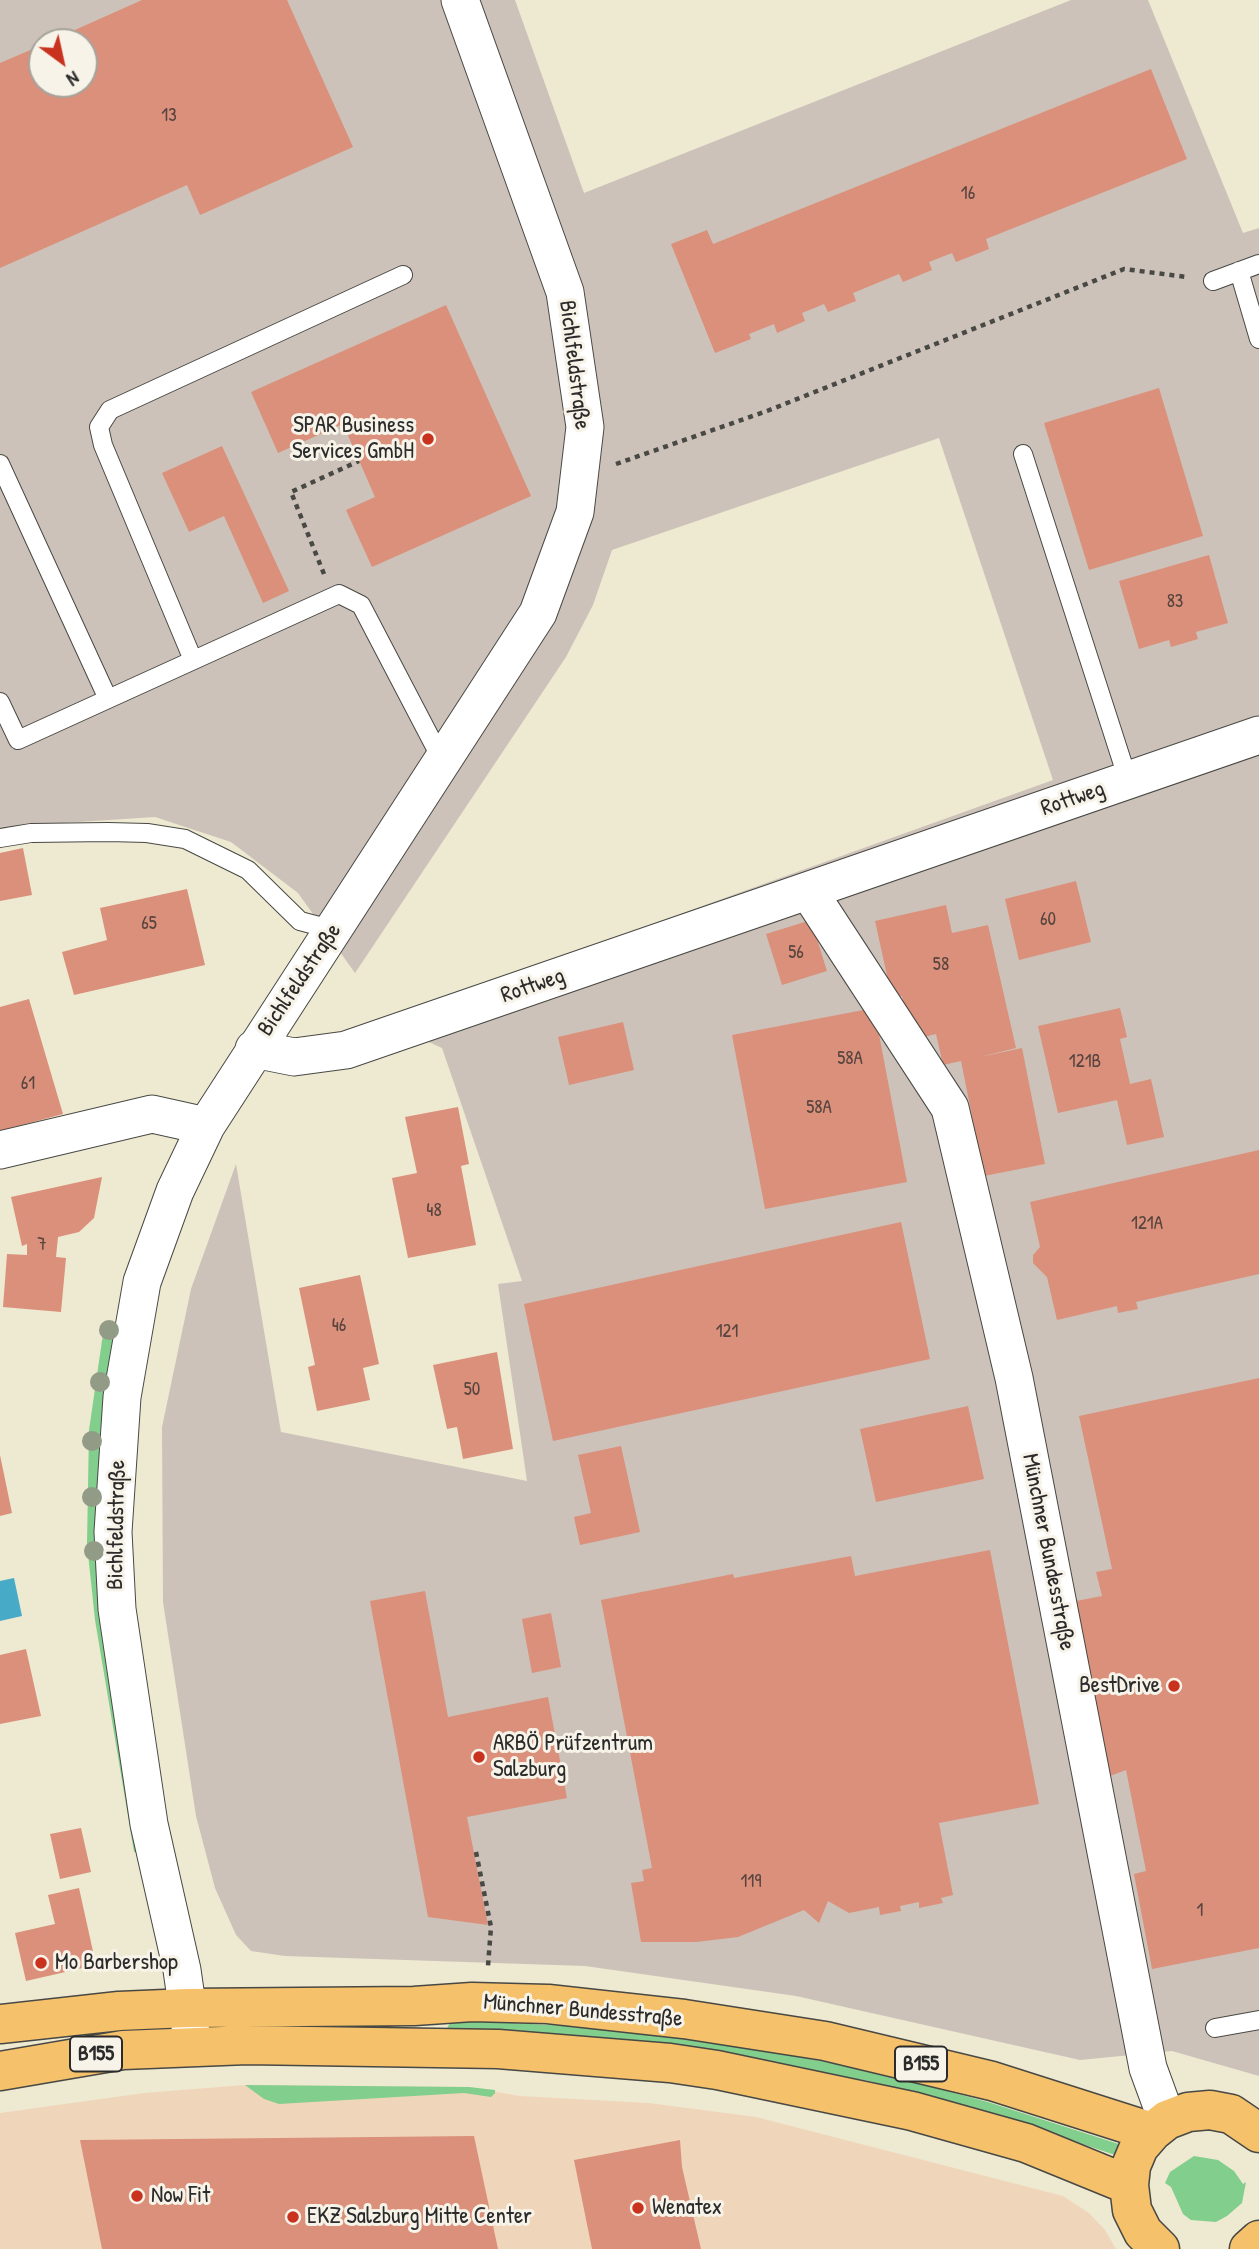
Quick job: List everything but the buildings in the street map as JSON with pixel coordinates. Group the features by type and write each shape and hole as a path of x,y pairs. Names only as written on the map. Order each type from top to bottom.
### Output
{"main road":[{"name":"Münchner Bundesstraße","path":"0,2024 119,2011 188,2008 414,2006 472,2002 548,2004 684,2019 825,2041 992,2081 1160,2126"},
{"name":"Münchner Bundesstraße","path":"0,2071 122,2050 192,2046 375,2045 498,2049 717,2070 912,2111 1026,2143 1129,2185"},
{"path":"1160,2249 1143,2232 1132,2210 1129,2185 1131,2166 1139,2147 1160,2126 1188,2112 1210,2110 1250,2119"},
{"path":"1250,2249 1259,2240"}],"street":[{"name":"Bichlfeldstraße","path":"192,2046 188,2008 149,1824 126,1685 117,1609 113,1532 122,1397 142,1282 176,1191 206,1125 538,614 575,512 585,427 565,292 460,0"},
{"name":"Rottweg","path":"254,1049 294,1057 346,1050 1259,735"},
{"name":"Münchner Bundesstraße","path":"808,892 950,1108 1014,1378 1160,2126"},
{"path":"14,1146 152,1114 206,1125"}],"lane":[{"path":"1213,281 1259,264"},
{"path":"1239,271 1259,339"},
{"path":"193,660 103,445 99,427 110,410 404,275"},
{"path":"1023,454 1128,780"},
{"path":"0,464 108,699"},
{"path":"0,702 18,740 339,594 361,605 443,762"},
{"path":"0,838 31,833 108,832 147,833 185,839 248,870 300,921 334,930"},
{"path":"1215,2028 1259,2020"}],"path":[{"path":"579,478 767,411 1124,269 1213,281"},
{"path":"618,474 621,450"},
{"path":"333,597 291,492 359,461"},
{"path":"476,1852 491,1927 488,1973"}],"shaded area":[{"path":"0,0 515,0 584,193 1071,0 1148,0 1243,233 1259,228 1259,2076 1172,2051 1080,2060 796,1996 585,1966 285,1956 251,1951 236,1935 215,1888 196,1816 163,1602 162,1427 191,1289 236,1164 281,1432 527,1481 498,1284 522,1281 442,1048 382,1021 1053,780 939,438 612,550 593,605 566,657 355,973 298,893 231,842 155,817 0,827"},
{"path":"245,2085 469,2087 520,2096 649,2103 756,2117 1063,2196 1089,2213 1105,2230 1116,2249 0,2249 0,2113 144,2093"}],"green space":[{"path":"109,1323 114,1328 100,1434 98,1487 139,1853 134,1852 95,1620 87,1544 89,1430 104,1327"},
{"path":"474,2021 569,2026 725,2043 868,2070 988,2102 1125,2146 1121,2157 987,2112 869,2081 728,2056 447,2028 450,2023"},
{"path":"245,2085 469,2087 495,2090 495,2093 491,2097 464,2093 279,2104 264,2099"},
{"path":"1194,2156 1218,2160 1234,2171 1243,2184 1246,2182 1242,2203 1216,2222 1191,2220 1183,2214 1171,2187 1165,2183 1170,2172"}],"water":[{"path":"14,1578 22,1616 0,1621 0,1581"}],"place":[{"name":"SPAR Business Services GmbH","path":"428,439"},
{"name":"BestDrive","path":"1174,1686"},
{"name":"ARBÖ Prüfzentrum Salzburg","path":"479,1757"},
{"name":"Mo Barbershop","path":"41,1963"},
{"name":"Now Fit","path":"137,2196"},
{"name":"Wenatex","path":"638,2208"},
{"name":"EKZ Salzburg Mitte Center","path":"293,2217"}]}
